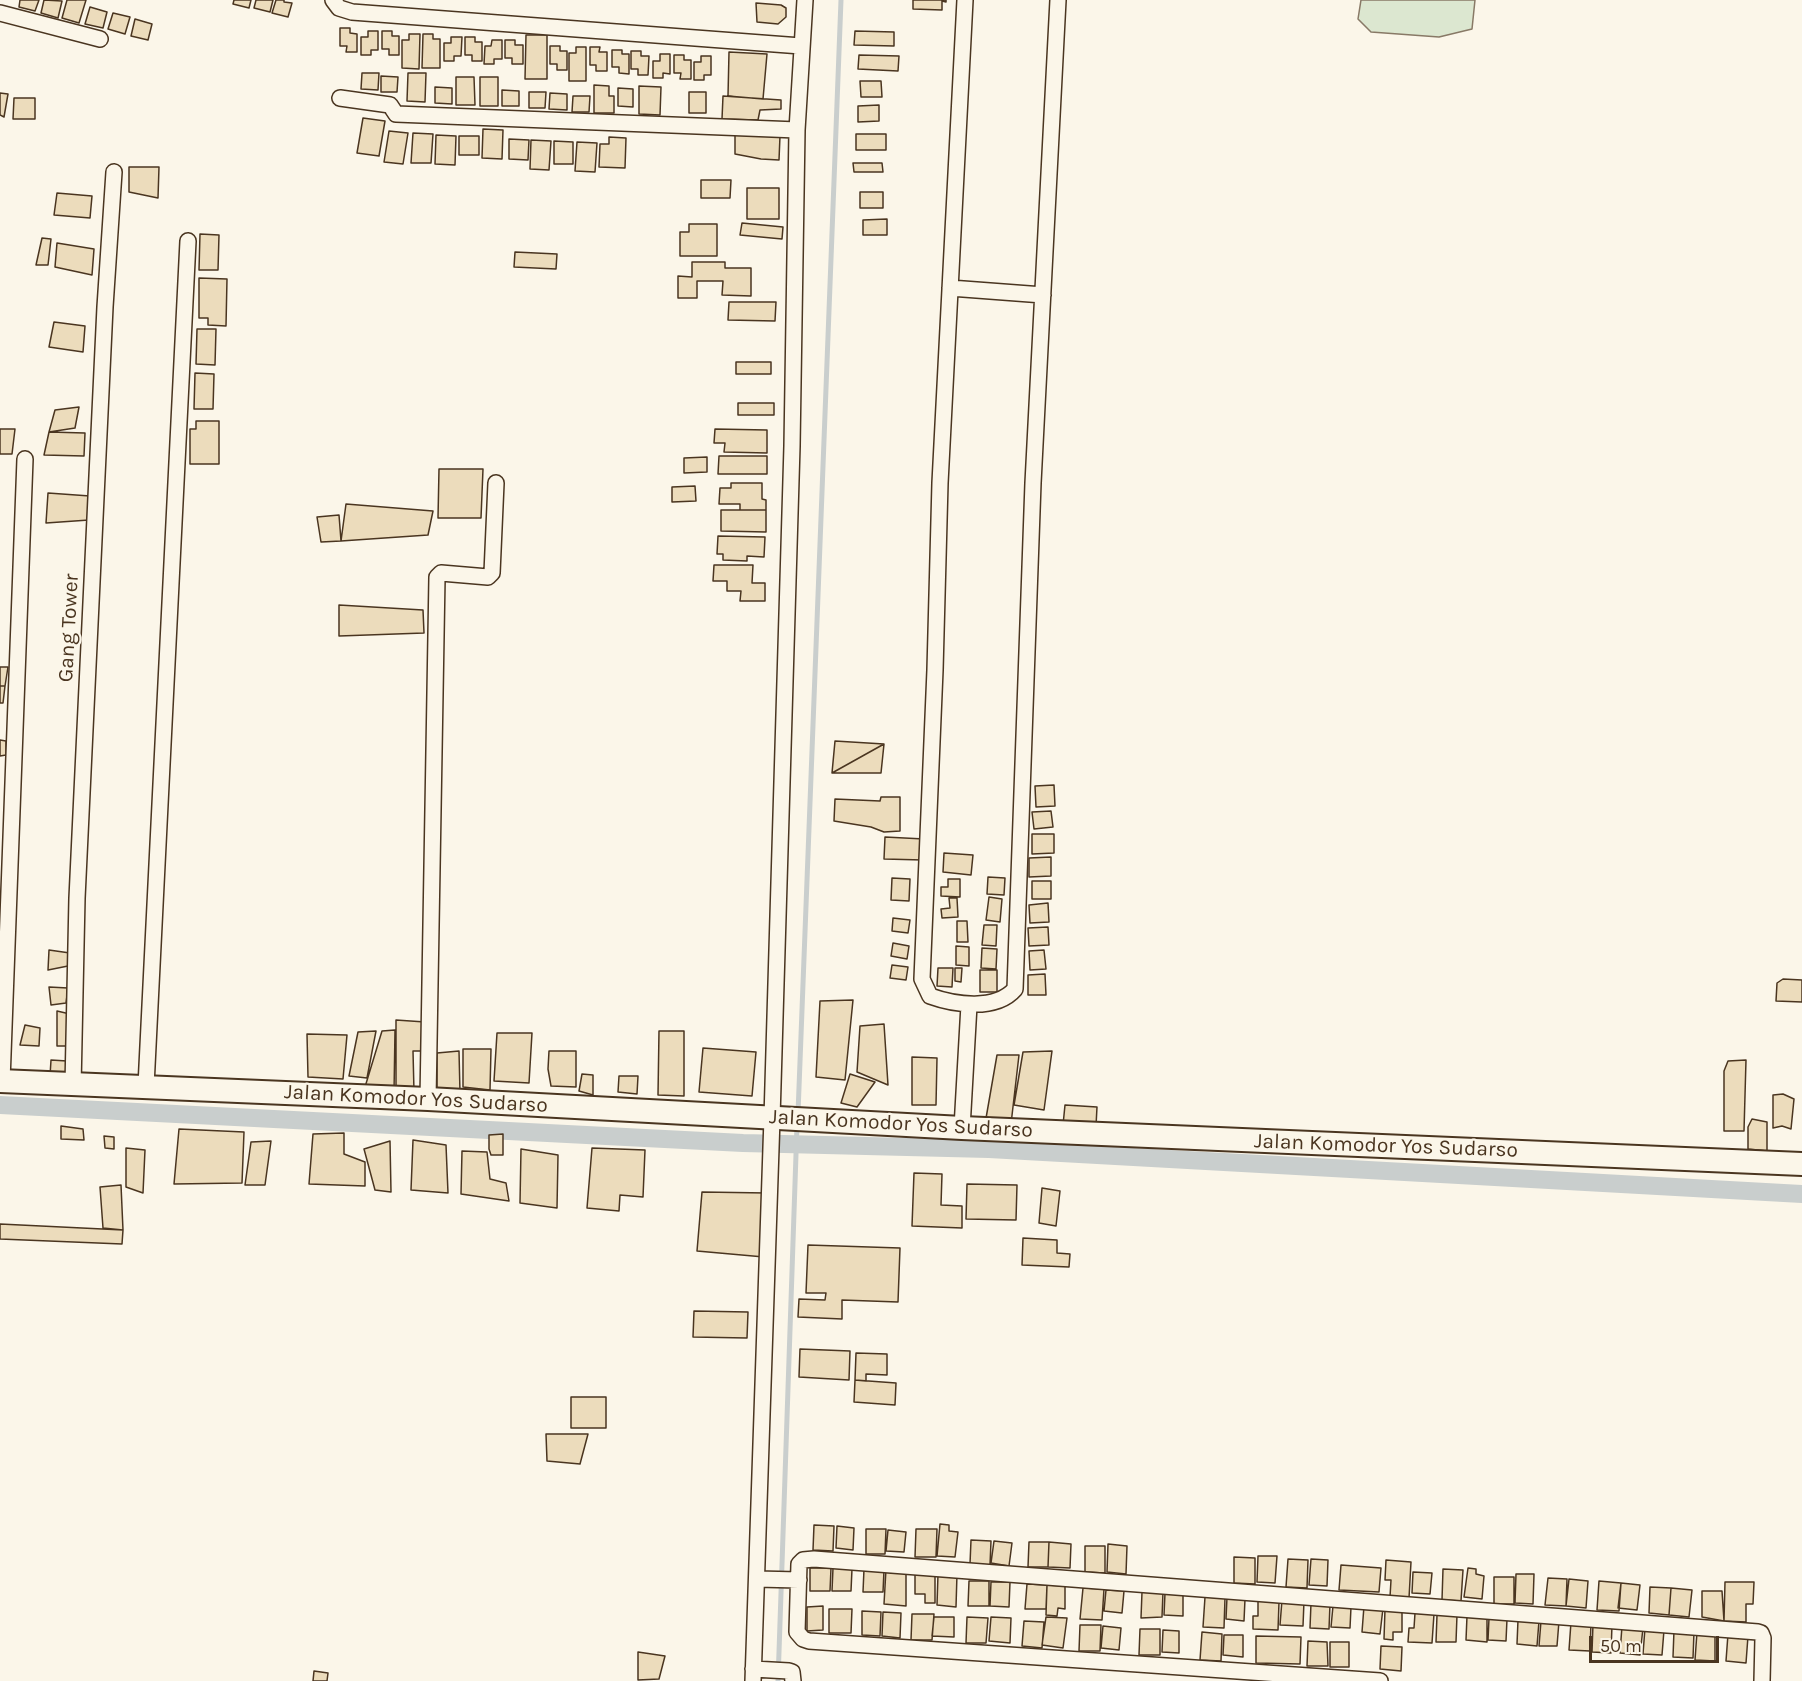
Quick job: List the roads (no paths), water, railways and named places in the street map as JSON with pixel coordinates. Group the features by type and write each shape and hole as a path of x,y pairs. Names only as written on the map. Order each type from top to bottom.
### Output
{"street":[{"path":"333,0 339,8 352,12 801,46"},
{"path":"793,1681 792,1672 782,1670 755,1673 761,1579 771,1161 774,1122 792,446 797,130 805,0"},
{"path":"965,0 940,483 922,979 930,996 969,1005 1005,998 1016,989 1033,483 1058,0"},
{"path":"0,13 100,39"},
{"path":"340,98 390,105 396,114 797,130"},
{"name":"Gang Tower","path":"73,1086 77,898 105,307 114,172"},
{"path":"146,1086 188,241"},
{"path":"950,288 1043,295"},
{"path":"1,1081 25,459"},
{"path":"428,1099 437,577 441,573 488,577 492,573 496,483"},
{"path":"963,1128 969,1005"},
{"name":"Jalan Komodor Yos Sudarso","path":"1,1081 73,1086 146,1086 428,1099 774,1122 818,1119 963,1128 1802,1164"},
{"path":"1380,1681 809,1641 802,1639 797,1632 795,1580 799,1564 803,1560 814,1559 1758,1632 1761,1633 1762,1638 1762,1681"},
{"path":"761,1579 795,1580"}],"waterway":[{"path":"798,1113 841,0"},
{"path":"0,1105 743,1143 989,1149 1802,1194"},
{"path":"778,1681 797,1125"}]}
